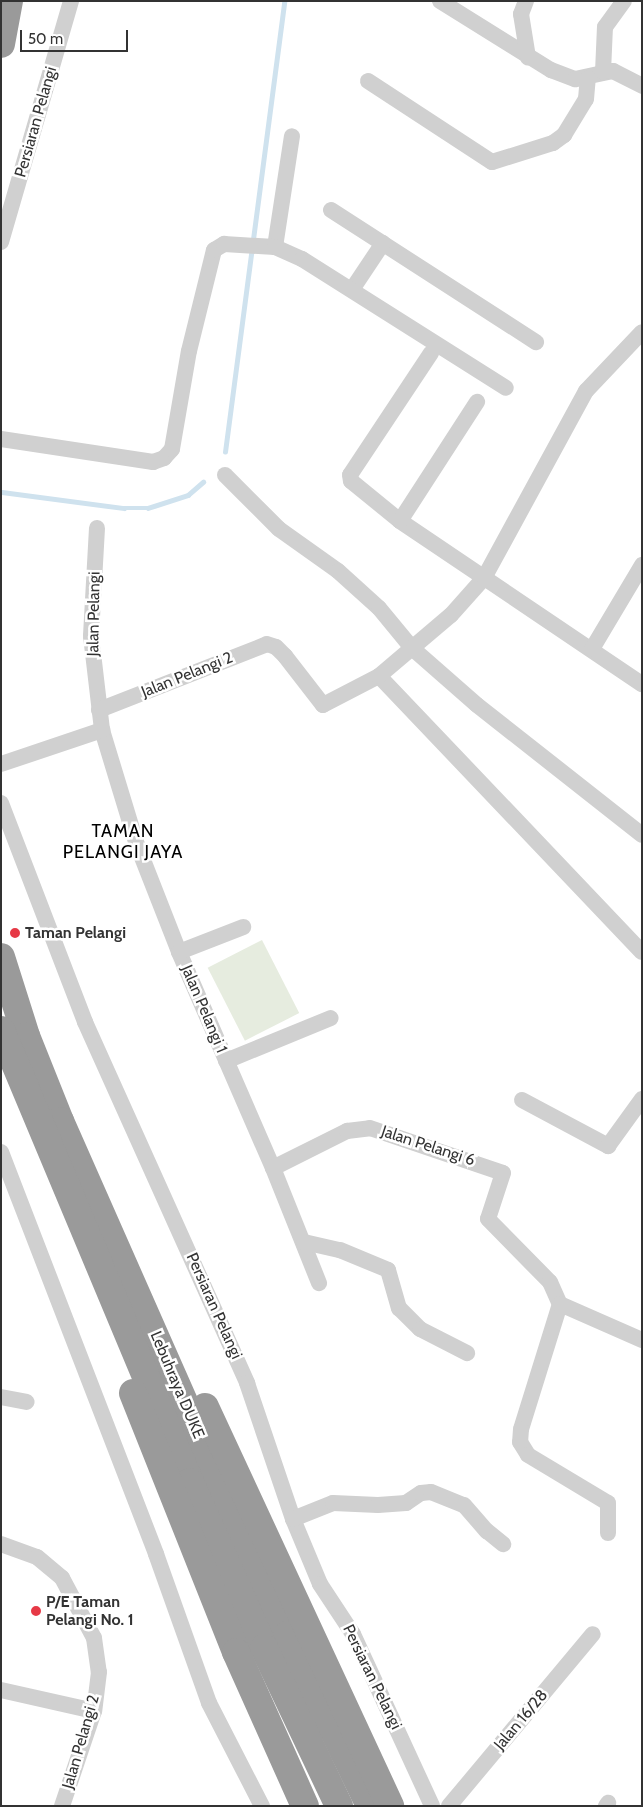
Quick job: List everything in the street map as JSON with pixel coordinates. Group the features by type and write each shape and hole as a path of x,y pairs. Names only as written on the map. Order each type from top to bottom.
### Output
{"highway":[{"path":"1,44 9,1"},
{"name":"Lebuhraya DUKE","path":"1,957 26,1036 275,1642 339,1806"},
{"name":"Lebuhraya DUKE","path":"1,1030 190,1482 275,1642 370,1806"},
{"path":"32,1106 49,1175 176,1506 305,1806"},
{"path":"73,1150 122,1228 390,1806"}],"street":[{"name":"Persiaran Pelangi","path":"1,242 70,1"},
{"path":"440,1 528,57 567,76 626,75 642,86"},
{"path":"526,1 521,14 528,57"},
{"path":"368,81 492,162 553,144 564,135 586,99 595,75 605,27 624,1"},
{"path":"271,246 292,136"},
{"path":"332,210 536,342"},
{"path":"1,439 153,462 164,458 172,448 189,350 214,250 232,243 271,246 353,288 506,388"},
{"path":"353,288 383,244"},
{"path":"642,332 586,392 484,578 451,615 379,676 642,952"},
{"path":"431,353 350,477 400,521 642,684"},
{"path":"400,521 477,402"},
{"path":"225,475 279,529 338,571 379,608 412,648 477,705 642,834"},
{"name":"Jalan Pelangi","path":"97,528 91,636 102,730"},
{"path":"592,649 642,565"},
{"name":"Jalan Pelangi 2","path":"99,710 267,644 280,651 323,705 379,676"},
{"path":"1,764 102,730"},
{"name":"Jalan Pelangi 1","path":"102,730 136,842 179,952 273,1168 319,1283"},
{"name":"Persiaran Pelangi","path":"1,803 85,1022 248,1383 293,1519 320,1584 353,1634 432,1806"},
{"path":"179,952 244,927"},
{"path":"226,1061 331,1018"},
{"path":"522,1100 608,1146 642,1099"},
{"name":"Jalan Pelangi 6","path":"273,1168 348,1130 370,1128 500,1170 504,1178 488,1219 550,1282 560,1304"},
{"path":"1,1152 152,1545 209,1703 262,1806"},
{"path":"304,1242 340,1250 388,1270 399,1308 420,1329 467,1353"},
{"path":"608,1533 608,1503 528,1454 520,1442 521,1429 560,1304 642,1340"},
{"path":"1,1396 27,1402"},
{"path":"293,1519 334,1503 378,1505 406,1503 421,1493 431,1492 464,1505 487,1531 503,1544"},
{"name":"Jalan Pelangi 2","path":"1,1544 36,1557 62,1578 82,1612 94,1638 99,1672 94,1711 62,1806"},
{"name":"Jalan 16/28","path":"449,1806 593,1634"},
{"path":"1,1690 94,1711"}],"shaded area":[{"path":"262,940 299,1013 245,1041 208,968"}],"waterway":[{"path":"225,452 284,1"},
{"path":"2,492 124,508 148,508 188,495 203,482"}],"place":[{"name":"Taman Pelangi","path":"15,933"},
{"name":"P/E Taman Pelangi No. 1","path":"36,1611"}],"district":[{"name":"TAMAN PELANGI JAYA","path":"123,842"}]}
